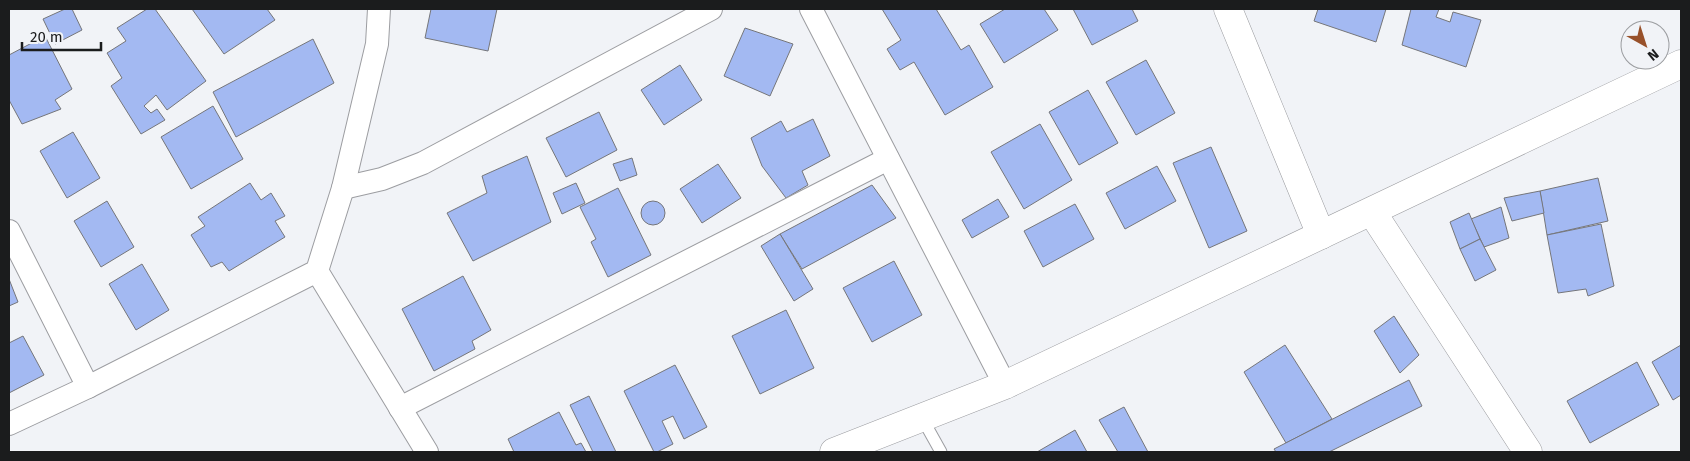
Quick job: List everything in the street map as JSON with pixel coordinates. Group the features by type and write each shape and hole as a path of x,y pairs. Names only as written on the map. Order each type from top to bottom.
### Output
{"street":[{"path":"9,424 88,387 317,271 343,188 377,44 379,9"},
{"path":"343,188 382,179 423,163 711,9"},
{"path":"810,9 1005,385"},
{"path":"1228,9 1321,235"},
{"path":"834,452 1005,385 1681,64"},
{"path":"400,408 888,160"},
{"path":"1372,212 1528,452"},
{"path":"9,231 88,387"},
{"path":"317,271 427,452"}],"lane":[{"path":"922,418 941,452"}],"building":[{"path":"65,9 72,9 82,30 55,44 43,19"},
{"path":"147,9 155,9 206,81 167,110 156,95 144,106 151,113 157,109 165,120 141,134 111,86 122,78 107,53 126,41 117,28"},
{"path":"192,9 267,9 275,20 224,54"},
{"path":"431,9 497,9 488,51 425,38"},
{"path":"882,9 936,9 961,50 969,45 993,87 945,115 914,62 900,70 887,49 901,40"},
{"path":"1005,9 1044,9 1058,30 1004,63 980,24"},
{"path":"1073,9 1132,9 1138,21 1092,45"},
{"path":"1318,9 1386,9 1376,42 1314,21"},
{"path":"1411,9 1439,9 1436,17 1450,22 1453,12 1481,20 1466,67 1402,45"},
{"path":"745,28 793,44 770,96 724,76"},
{"path":"45,36 72,89 55,100 61,109 22,124 9,100 9,55"},
{"path":"313,39 334,83 236,137 213,92"},
{"path":"1146,60 1175,113 1136,135 1106,82"},
{"path":"680,65 702,100 664,125 641,90"},
{"path":"1088,90 1118,143 1079,165 1049,112"},
{"path":"213,106 243,159 191,189 161,137"},
{"path":"599,112 617,150 566,177 546,138"},
{"path":"813,119 830,156 802,171 808,185 786,198 762,166 751,138 781,121 787,132"},
{"path":"1040,124 1072,180 1024,209 991,152"},
{"path":"73,132 100,178 67,198 40,151"},
{"path":"1211,147 1247,231 1209,248 1173,163"},
{"path":"527,156 551,222 473,261 447,213 487,193 482,176"},
{"path":"632,158 637,175 620,181 613,164"},
{"path":"718,164 741,198 702,223 680,189"},
{"path":"1157,166 1176,201 1125,229 1106,193"},
{"path":"1598,178 1608,221 1547,235 1540,191"},
{"path":"250,183 261,200 271,193 285,216 275,221 285,237 229,271 222,262 211,267 191,235 205,226 198,217"},
{"path":"576,183 585,203 562,214 553,193"},
{"path":"872,185 896,218 802,269 780,234"},
{"path":"618,188 651,255 608,277 591,242 596,239 580,207"},
{"path":"1540,191 1544,213 1512,221 1504,198"},
{"path":"998,199 1009,217 972,238 962,220"},
{"path":"107,201 134,247 101,267 74,221"},
{"path":"653,201 661,205 665,213 661,221 653,225 645,221 641,213 645,205"},
{"path":"1075,204 1094,239 1043,267 1024,231"},
{"path":"1501,207 1509,238 1484,247 1471,219"},
{"path":"1469,213 1480,239 1460,249 1450,222"},
{"path":"1601,224 1614,286 1588,296 1586,289 1558,293 1547,235"},
{"path":"780,234 813,289 794,301 761,246"},
{"path":"1480,239 1496,270 1475,281 1460,249"},
{"path":"894,261 922,315 872,342 843,288"},
{"path":"142,264 169,310 136,330 109,284"},
{"path":"463,276 491,330 472,341 475,349 434,371 402,309"},
{"path":"9,279 18,302 9,306"},
{"path":"786,310 814,368 760,394 732,336"},
{"path":"1394,316 1419,355 1400,373 1374,331"},
{"path":"23,336 44,375 9,393 9,343"},
{"path":"1285,345 1332,419 1286,443 1244,372"},
{"path":"1681,345 1681,395 1673,400 1652,362"},
{"path":"1637,362 1659,405 1590,443 1567,401"},
{"path":"675,365 707,427 684,439 673,416 662,421 673,444 654,452 624,391"},
{"path":"1409,380 1422,406 1329,452 1276,452 1274,449"},
{"path":"589,396 616,452 593,452 570,405"},
{"path":"1124,407 1148,452 1118,452 1099,420"},
{"path":"559,412 576,445 581,443 586,452 514,452 508,439"},
{"path":"1075,430 1087,452 1037,452"}]}
